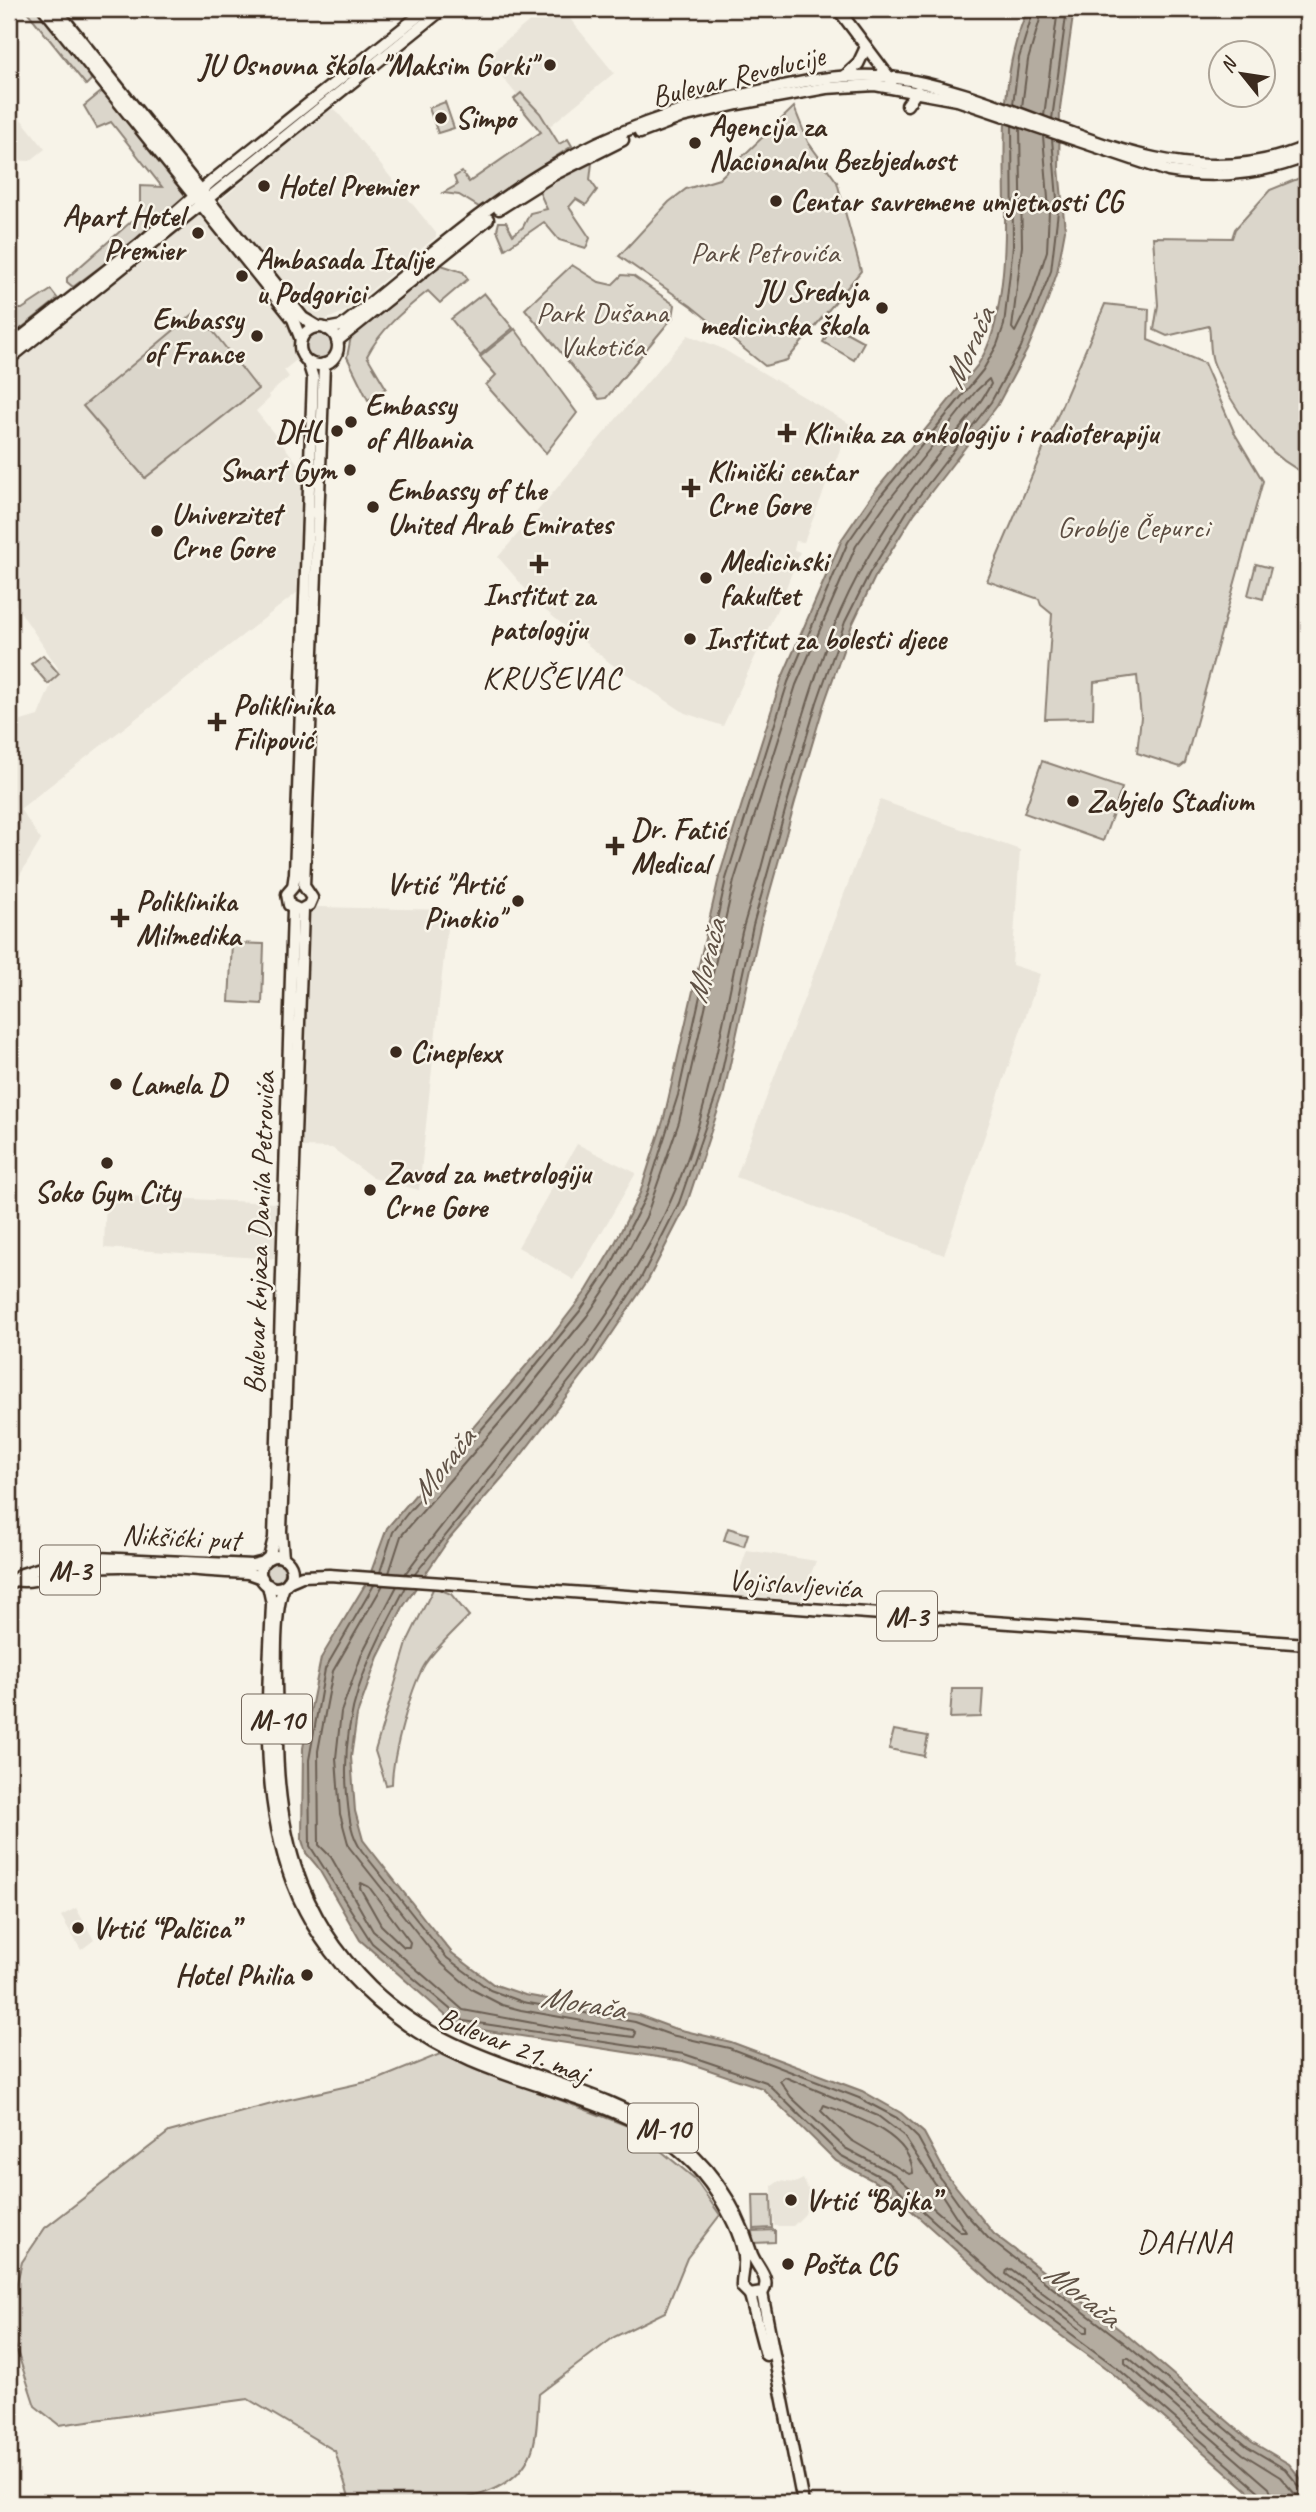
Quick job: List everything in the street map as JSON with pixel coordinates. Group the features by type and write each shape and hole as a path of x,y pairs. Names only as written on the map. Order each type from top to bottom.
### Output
{"main road":[{"path":"44,9 303,318 322,328 337,341 336,355 324,364 308,362 300,350 301,340 306,332 322,328"},
{"path":"56,9 293,319 301,340"},
{"path":"9,359 427,9"},
{"path":"9,347 443,9"},
{"path":"838,9 896,87"},
{"path":"845,76 858,64 866,47"},
{"name":"Bulevar Revolucije","path":"322,328 342,326 507,195 560,162 697,105 845,76 889,77 925,83 990,106"},
{"name":"Bulevar Revolucije","path":"337,341 506,204 601,149 703,111 826,88 860,85 896,87 990,106"},
{"path":"907,105 917,91"},
{"path":"990,106 1095,144 1199,175 1229,175 1266,169 1307,156"},
{"path":"1157,164 1244,165 1276,158 1307,146"},
{"name":"Bulevar knjaza Danila Petrovića","path":"286,1561 281,1531 298,909 287,898 293,887 313,378 308,362"},
{"name":"Bulevar knjaza Danila Petrovića","path":"266,1560 274,1538 298,909 312,898 304,886 324,364"},
{"path":"293,887 304,886"},
{"name":"Nikšićki put","path":"12,1582 22,1574 44,1567 97,1558 252,1565 266,1560"},
{"path":"265,1582 266,1560"},
{"name":"M-3","path":"266,1560 286,1561 316,1574"},
{"path":"286,1561 292,1573 286,1583"},
{"name":"Nikšićki put","path":"12,1582 24,1582 68,1570 101,1567 248,1573 265,1582"},
{"name":"M-3","path":"265,1582 276,1588 316,1574"},
{"name":"Vojislavljevića","path":"316,1574 1307,1644"},
{"name":"Bulevar 21. maj","path":"265,1582 272,1604 273,1808 284,1858 313,1923 352,1978 385,2009 445,2048 511,2077 618,2112 661,2136 699,2170 724,2206 743,2250 742,2287 750,2295 760,2327 797,2503"},
{"name":"Bulevar 21. maj","path":"286,1583 279,1608 273,1723 281,1807 290,1856 316,1915 356,1971 403,2015 453,2045 499,2064 617,2104 668,2132 695,2156 720,2186 740,2221 760,2272 767,2282 762,2293 803,2503"},
{"path":"744,2276 751,2271 760,2272"},
{"path":"750,2295 762,2293"}],"shaded area":[{"name":"JU Osnovna škola \"Maksim Gorki\"","path":"544,9 562,9 614,73 545,130 486,57"},
{"path":"9,104 45,149 30,161 9,160"},
{"path":"335,109 436,233 436,237 346,311 325,320 307,314 219,202 325,111"},
{"name":"Univerzitet Crne Gore","path":"199,215 207,219 293,322 297,334 295,346 299,358 284,370 289,377 268,395 270,398 256,411 306,474 303,588 20,809 41,840 14,885 9,885 9,730 18,722 38,716 58,668 9,595 9,365"},
{"name":"Klinički centar Crne Gore","path":"688,335 721,348 850,424 804,542 796,541 794,550 800,552 780,603 723,726 685,713 610,663 540,606 498,557"},
{"path":"880,800 1020,850 1012,965 1040,974 944,1255 736,1177"},
{"path":"317,907 449,910 419,1190 373,1178 332,1148 303,1147 306,916"},
{"path":"577,1144 636,1173 574,1280 518,1247"},
{"path":"106,1195 277,1203 276,1259 104,1248"},
{"path":"747,1550 816,1561 799,1604 731,1596"},
{"name":"Vrtić “Palčica”","path":"76,1908 94,1940 81,1950 61,1916"},
{"name":"Vrtić “Bajka”","path":"803,2179 810,2193 805,2214 793,2226 774,2226 772,2186 779,2181 795,2183"}],"green space":[{"path":"25,9 37,9 90,75 91,80 86,85"},
{"path":"101,92 108,94 186,190 183,206 73,287 67,282 67,278 133,220 140,206 140,186 162,187 111,122 97,128 84,106"},
{"path":"521,93 540,113 559,144 568,139 572,146 479,207 459,195 443,193 457,185 454,177 462,172 469,182 541,132 514,99"},
{"name":"Simpo","path":"445,102 454,128 438,133 429,108"},
{"name":"Park Petrovića","path":"794,107 808,142 837,182 861,271 787,360 765,366 691,306 619,256 669,202 686,189 719,179"},
{"path":"583,162 592,163 590,180 597,190 586,205 576,199 569,207 590,238 586,248 559,240 544,222 505,249 497,230 499,222 506,222 513,235 523,227 530,213 547,209 538,189"},
{"path":"1307,175 1307,474 1292,466 1264,443 1240,412 1212,360 1209,326 1167,336 1154,330 1158,305 1153,237 1232,238 1235,229 1270,190"},
{"path":"438,264 463,272 468,279 440,303 428,291 386,329 367,356 386,388 368,400 347,357 352,331"},
{"name":"Park Dušana Vukotića","path":"572,265 599,282 612,285 622,275 633,276 675,305 673,317 606,398 599,399 525,309"},
{"path":"51,290 58,299 9,338 9,303 13,309 22,309"},
{"path":"484,293 513,328 480,355 451,319"},
{"name":"Groblje Čepurci","path":"1105,304 1149,309 1148,340 1204,363 1235,434 1263,481 1185,763 1180,767 1137,753 1141,717 1137,676 1094,682 1093,718 1045,719 1052,614 1041,605 1039,599 987,581"},
{"path":"197,311 258,389 145,478 83,406"},
{"path":"833,325 864,342 854,360 823,342"},
{"name":"Park Dušana Vukotića","path":"515,329 577,413 546,453 486,385 496,375 480,357"},
{"path":"319,331 329,335 333,345 329,355 319,359 309,355 305,345 309,335"},
{"path":"1256,564 1271,568 1263,599 1248,595"},
{"path":"43,655 59,674 48,684 31,664"},
{"name":"Zabjelo Stadium","path":"1042,761 1122,788 1103,841 1024,813"},
{"path":"232,943 264,944 262,1004 229,1002"},
{"path":"728,1528 748,1534 744,1546 724,1540"},
{"path":"276,1563 282,1566 285,1572 282,1578 276,1581 270,1578 267,1572 270,1566"},
{"path":"434,1587 451,1594 469,1616 438,1648 422,1670 404,1720 395,1756 392,1784 386,1785 375,1751 408,1640"},
{"path":"952,1689 983,1689 981,1717 950,1718"},
{"path":"894,1730 928,1736 924,1756 889,1749"},
{"path":"440,2054 633,2128 694,2178 720,2215 687,2258 665,2312 614,2337 539,2394 533,2446 519,2472 501,2486 480,2495 456,2500 430,2503 356,2503 350,2500 335,2451 248,2399 59,2425 35,2406 14,2342 9,2315 22,2262 45,2228 169,2132 286,2100 379,2079"},
{"path":"753,2195 771,2195 772,2228 754,2229"},
{"path":"775,2230 775,2242 753,2243 752,2231"}],"water":[{"name":"Morača","path":"1028,9 1074,9 1060,108 1059,168 1065,230 1057,273 1046,305 1027,350 997,406 914,514 875,577 852,625 824,704 795,802 760,927 724,1092 686,1206 648,1280 595,1359 515,1463 449,1539 403,1607 378,1657 357,1715 351,1757 355,1811 363,1840 426,1921 452,1953 493,1984 525,1995 638,2015 673,2028 731,2042 862,2091 901,2113 924,2133 946,2174 994,2234 1128,2336 1252,2442 1289,2464 1307,2486 1307,2503 1262,2503 1111,2372 1008,2297 885,2187 836,2161 762,2088 683,2061 462,2027 454,2023 360,1940 317,1866 306,1853 302,1840 303,1748 321,1658 368,1580 387,1528 554,1333 587,1290 614,1245 640,1193 664,1118 719,877 781,680 842,539 872,495 977,366 991,339 1004,255 1005,112 1016,43"}],"pier":[{"path":"1003,101 1063,123 1062,143 1001,121"}],"place":[{"name":"JU Osnovna škola \"Maksim Gorki\"","path":"550,65"},
{"name":"Simpo","path":"441,118"},
{"name":"Agencija za Nacionalnu Bezbjednost","path":"695,143"},
{"name":"Hotel Premier","path":"264,186"},
{"name":"Centar savremene umjetnosti CG","path":"776,201"},
{"name":"Apart Hotel Premier","path":"198,233"},
{"name":"Ambasada Italije u Podgorici","path":"242,276"},
{"name":"JU Srednja medicinska škola","path":"882,308"},
{"name":"Embassy of France","path":"257,336"},
{"name":"Embassy of Albania","path":"351,422"},
{"name":"DHL","path":"337,431"},
{"name":"Klinika za onkologiju i radioterapiju","path":"787,433"},
{"name":"Smart Gym","path":"350,470"},
{"name":"Klinički centar Crne Gore","path":"691,488"},
{"name":"Embassy of the United Arab Emirates","path":"373,507"},
{"name":"Univerzitet Crne Gore","path":"157,531"},
{"name":"Institut za patologiju","path":"539,564"},
{"name":"Medicinski fakultet","path":"706,578"},
{"name":"Institut za bolesti djece","path":"690,639"},
{"name":"Poliklinika Filipović","path":"217,722"},
{"name":"Zabjelo Stadium","path":"1073,801"},
{"name":"Dr. Fatić Medical","path":"615,846"},
{"name":"Vrtić \"Artić Pinokio\"","path":"518,901"},
{"name":"Poliklinika Milmedika","path":"120,918"},
{"name":"Cineplexx","path":"396,1052"},
{"name":"Lamela D","path":"116,1084"},
{"name":"Soko Gym City","path":"107,1163"},
{"name":"Zavod za metrologiju Crne Gore","path":"370,1190"},
{"name":"Vrtić “Palčica”","path":"78,1928"},
{"name":"Hotel Philia","path":"307,1975"},
{"name":"Vrtić “Bajka”","path":"791,2200"},
{"name":"Pošta CG","path":"788,2264"}],"district":[{"name":"KRUŠEVAC","path":"552,677"},
{"name":"DAHNA","path":"1185,2241"}]}
